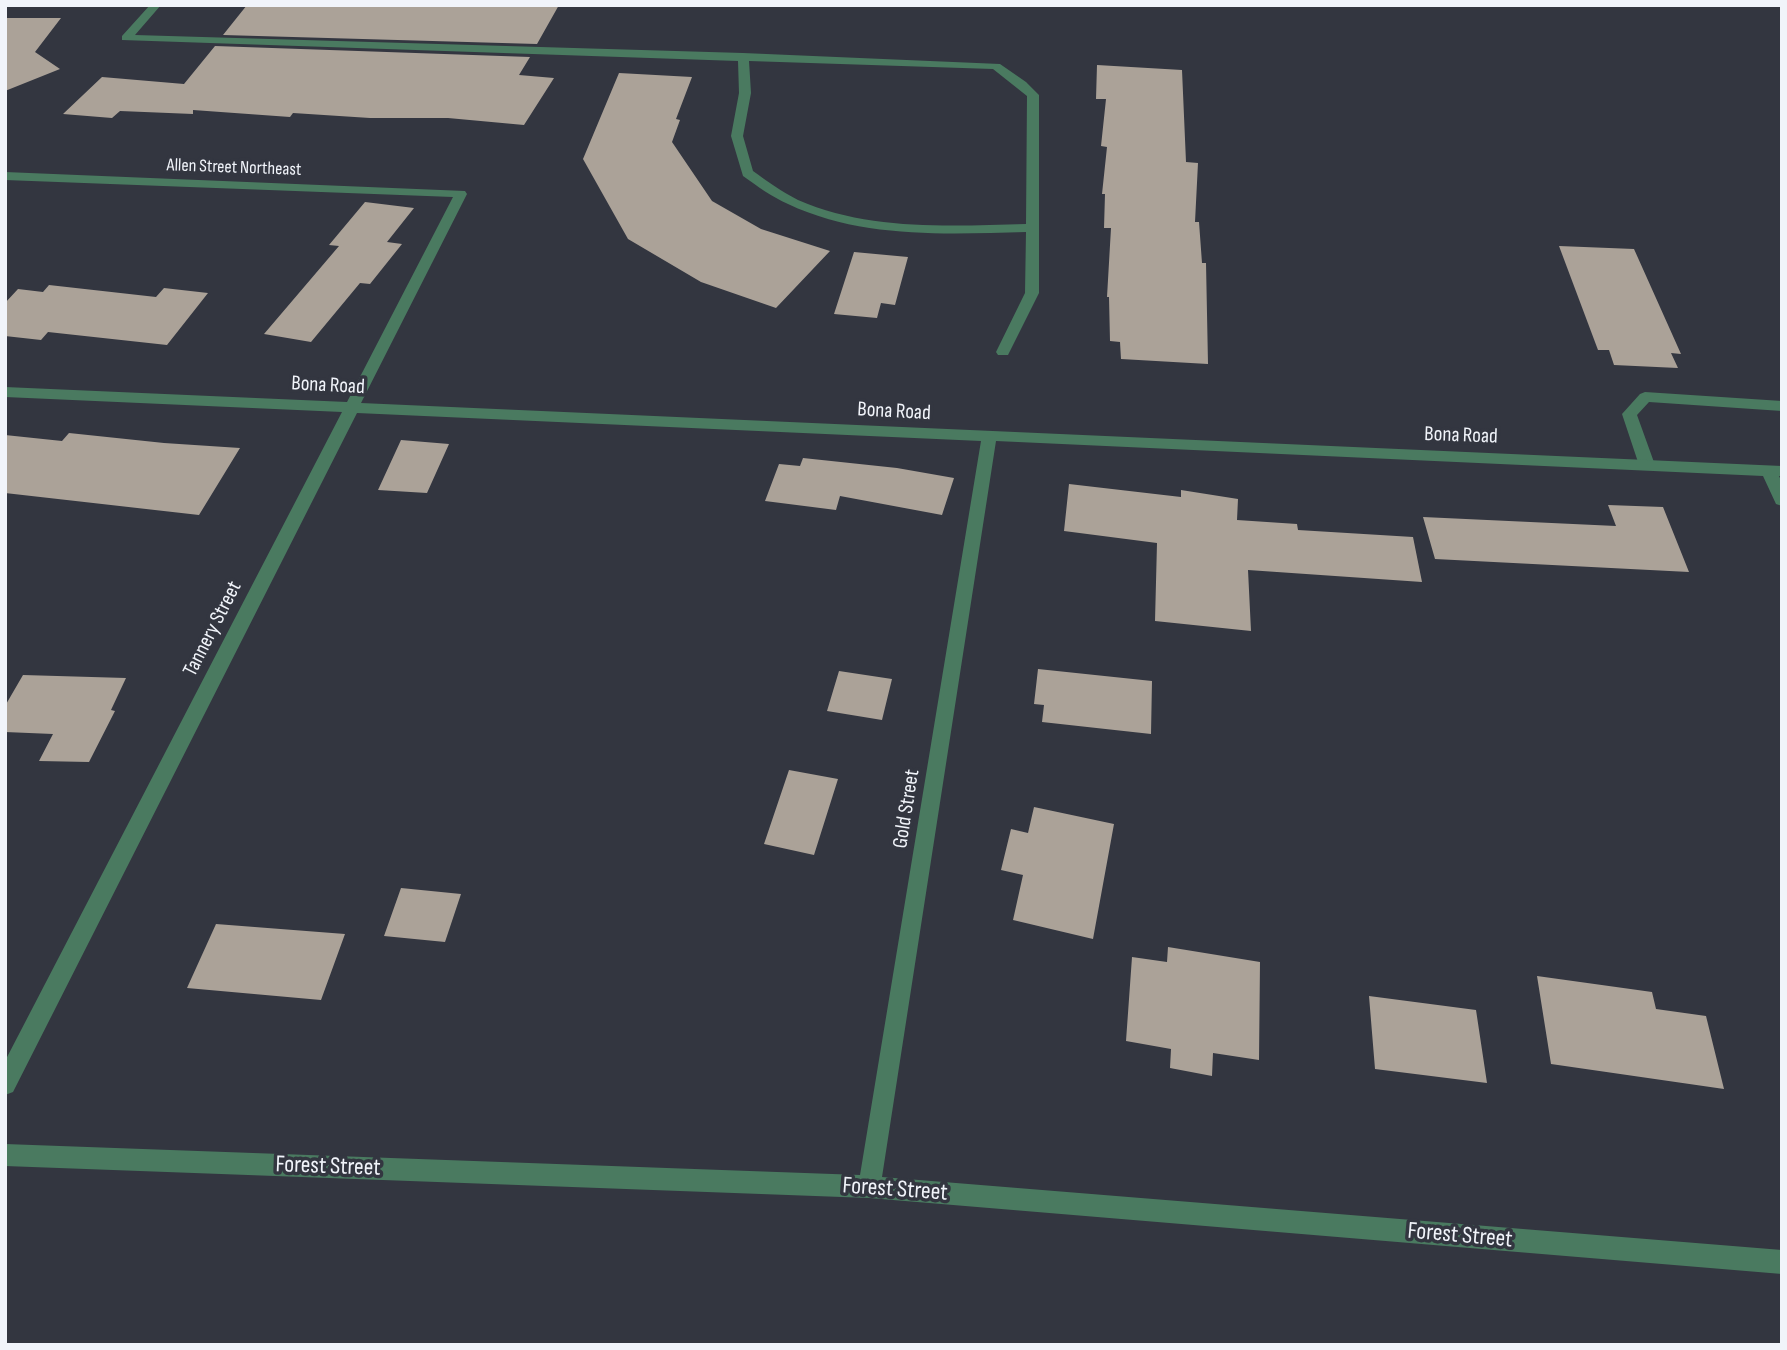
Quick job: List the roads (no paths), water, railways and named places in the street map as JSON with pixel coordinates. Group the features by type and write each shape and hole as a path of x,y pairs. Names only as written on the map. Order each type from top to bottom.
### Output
{"street":[{"path":"156,5 126,37 996,66 1033,95 1032,293 1003,352"},
{"path":"743,56 745,93 737,136 747,173 794,202 863,224 963,229 1032,228"},
{"name":"Allen Street Northeast","path":"5,176 461,194"},
{"name":"Tannery Street","path":"5,1084 461,194"},
{"name":"Bona Road","path":"5,392 1775,471"},
{"path":"1647,465 1629,414 1645,397 1782,406"},
{"name":"Gold Street","path":"869,1187 989,437"},
{"path":"1775,471 1782,500"},
{"name":"Forest Street","path":"5,1155 869,1187 1782,1262"}]}
